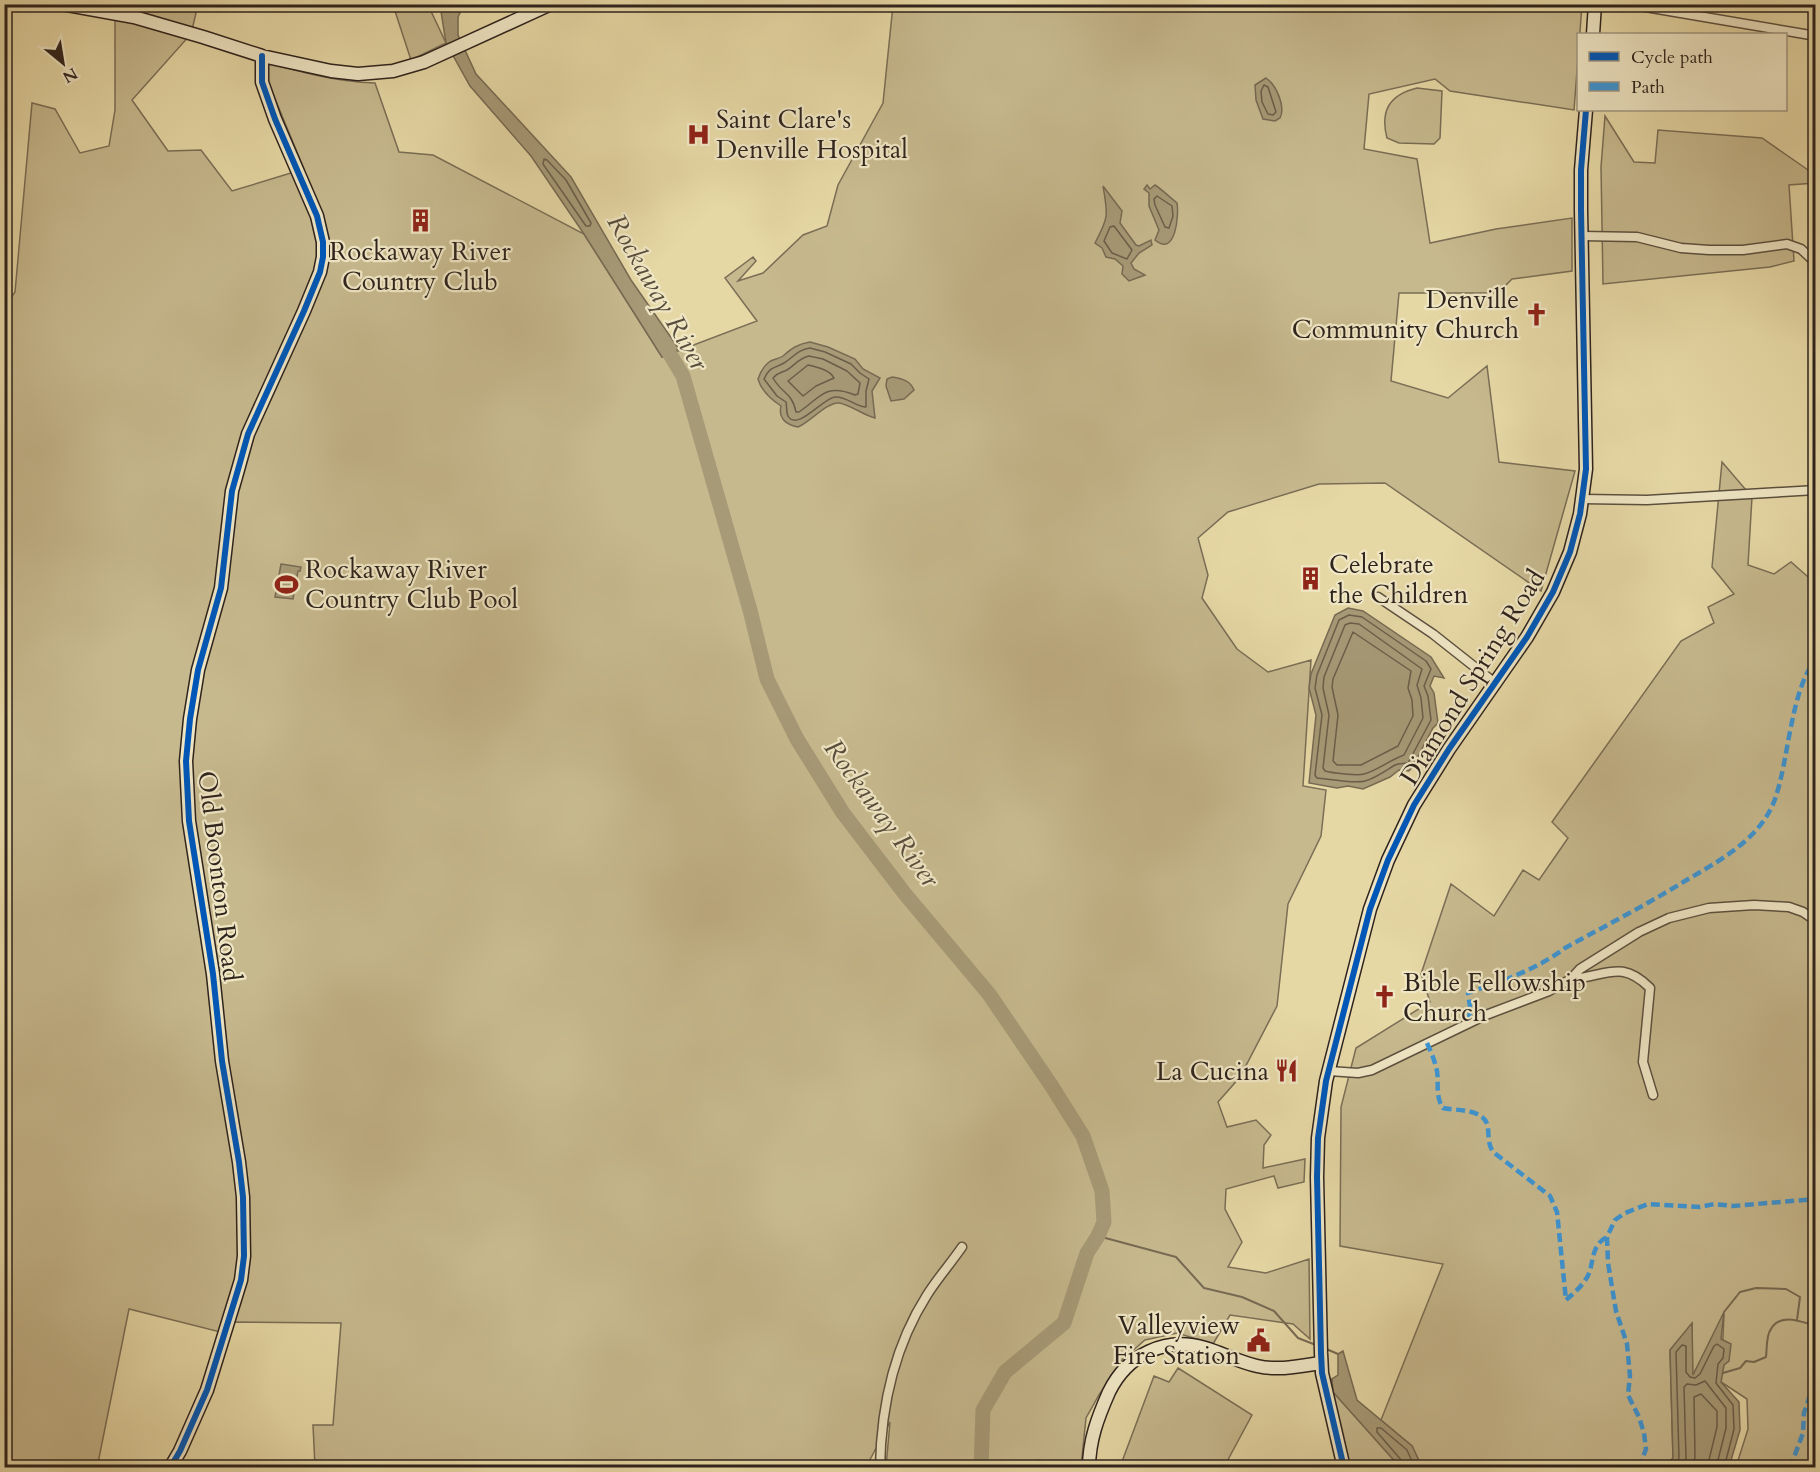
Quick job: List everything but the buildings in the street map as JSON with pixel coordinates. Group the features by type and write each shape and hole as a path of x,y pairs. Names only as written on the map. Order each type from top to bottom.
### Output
{"street":[{"path":"62,4 143,20 262,57 349,74 393,71 440,56 551,4"},
{"path":"1593,33 1595,4"},
{"path":"1628,4 1815,36"},
{"name":"Old Boonton Road","path":"170,1467 180,1451 207,1390 241,1280 244,1256 243,1197 239,1162 222,1061 213,974 189,821 186,761 190,719 198,670 221,588 232,491 248,434 304,311 320,272 323,257 323,242 317,216 275,119 262,82 262,57"},
{"name":"Diamond Spring Road","path":"1344,1467 1327,1397 1321,1358 1317,1153 1321,1109 1370,909 1399,834 1428,782 1527,637 1553,592 1570,552 1582,500 1586,461 1581,170 1586,111"},
{"path":"1582,236 1637,237 1681,248 1709,250 1743,250 1787,244 1801,249 1815,263"},
{"path":"1582,500 1647,500 1815,490"},
{"path":"1378,597 1432,634 1495,683"},
{"path":"1329,1071 1358,1073 1372,1070 1478,1019 1549,991 1571,979 1580,969 1639,932 1679,915 1709,909 1754,906 1789,907 1803,912 1815,921"},
{"path":"1571,979 1627,971 1650,988 1643,1062 1653,1095"},
{"path":"880,1467 883,1423 889,1388 909,1326 927,1294 962,1247"},
{"path":"1089,1467 1094,1429 1112,1386 1124,1370 1144,1353 1166,1345 1178,1344 1203,1348 1269,1368 1287,1368 1321,1358"}],"shaded area":[{"path":"47,5 185,5 196,13 191,34 132,100 168,151 201,150 232,191 304,169 259,60 331,78 375,83 399,152 433,155 584,234 662,357 757,321 725,278 753,257 756,261 738,281 763,273 803,235 827,226 838,185 883,103 893,5 1582,5 1580,33 1577,33 1574,110 1450,91 1435,79 1369,94 1364,149 1417,159 1430,243 1496,229 1572,218 1572,271 1512,279 1498,293 1399,293 1391,381 1448,398 1487,366 1499,462 1575,471 1541,591 1385,483 1319,484 1228,512 1198,538 1208,575 1202,598 1237,649 1268,672 1311,660 1303,786 1326,790 1321,836 1288,904 1277,1006 1240,1077 1218,1102 1227,1127 1256,1120 1271,1135 1264,1145 1263,1168 1305,1159 1304,1182 1278,1188 1274,1176 1226,1189 1225,1209 1242,1242 1228,1267 1266,1273 1309,1259 1310,1339 1293,1324 1230,1315 1213,1344 1177,1333 1145,1340 1122,1360 1086,1418 1081,1467 1036,1460 1032,1467 886,1467 890,1422 866,1467 315,1467 313,1425 333,1425 341,1323 230,1322 224,1333 129,1309 98,1463 77,1463 77,1467 5,1467 4,308 15,292 32,103 55,109 80,153 109,146 115,110 115,19"},
{"path":"393,5 428,5 446,43 411,60"},
{"path":"1417,88 1442,91 1440,138 1434,144 1399,143 1387,138 1385,120 1389,106 1400,95"},
{"path":"1605,116 1634,162 1655,163 1658,130 1762,138 1811,172 1815,164 1815,183 1789,185 1794,261 1770,267 1603,284 1601,167"},
{"path":"1722,462 1752,497 1748,565 1774,574 1791,562 1815,583 1815,1467 1736,1467 1748,1429 1747,1399 1721,1382 1724,1314 1692,1377 1692,1324 1670,1350 1673,1458 1666,1467 1422,1467 1412,1446 1381,1420 1443,1264 1340,1246 1341,1107 1356,1048 1430,1002 1421,974 1451,884 1494,916 1523,870 1539,880 1568,838 1552,822 1681,641 1714,623 1708,607 1734,594 1712,567"},
{"path":"1178,1368 1252,1415 1224,1467 1120,1467 1154,1376 1169,1382"},
{"path":"1332,1379 1333,1392 1400,1467 1338,1467 1325,1384"}],"water":[{"path":"440,5 464,5 458,17 458,35 476,74 571,177 631,280 679,349 662,357 584,234 531,156 470,86 446,43"},
{"path":"1266,78 1270,81 1281,102 1282,113 1275,121 1263,119 1256,100 1255,85"},
{"path":"1147,185 1150,189 1155,185 1177,203 1175,232 1168,243 1162,244 1155,240 1159,230 1149,206 1149,193 1144,189"},
{"path":"1103,186 1122,211 1120,223 1136,245 1139,246 1151,240 1152,245 1139,253 1131,263 1134,269 1145,275 1129,281 1122,274 1123,266 1115,259 1106,257 1102,248 1095,243 1106,216"},
{"path":"810,342 855,359 863,369 880,378 872,391 875,418 839,403 829,406 798,427 784,421 780,411 781,406 767,394 758,379 769,362 795,347"},
{"path":"892,377 908,382 914,390 904,399 891,401 886,386 887,379"},
{"name":"Rockaway River Country Club Pool","path":"281,564 301,567 298,571 293,599 275,597"},
{"path":"1348,608 1363,611 1431,657 1444,678 1434,676 1430,686 1434,693 1438,723 1433,728 1413,766 1409,771 1399,770 1390,777 1363,789 1348,786 1337,788 1309,783 1316,715 1309,688 1311,674 1335,615"},
{"path":"1724,1312 1721,1339 1731,1344 1729,1361 1724,1365 1721,1382 1739,1402 1740,1430 1729,1467 1666,1467 1673,1458 1670,1350 1692,1323 1693,1375"},
{"path":"1343,1351 1357,1400 1412,1446 1422,1467 1400,1467 1333,1392 1332,1379 1338,1375 1338,1354"}],"waterway":[{"name":"Rockaway River","path":"659,336 683,376 750,610 767,679 797,739 843,813 905,894 989,994 1051,1085 1083,1136 1102,1191 1104,1222 1087,1253 1064,1323 1005,1372 983,1410 981,1468"},
{"path":"1098,1236 1176,1257 1204,1288 1242,1297 1274,1311 1298,1338 1316,1345"},
{"path":"1724,1312 1740,1292 1756,1288 1786,1289 1800,1297 1797,1320"},
{"path":"1723,1373 1740,1368 1746,1361 1754,1362 1766,1357 1769,1332 1780,1321 1792,1320 1816,1326"},
{"path":"1324,1348 1338,1354"}],"marked path":[{"path":"1469,1022 1468,993 1542,963 1725,857 1738,848 1760,826 1775,799 1795,707 1807,673 1816,659"},
{"path":"1427,1043 1436,1067 1438,1094 1443,1108 1470,1112 1483,1117 1493,1152 1550,1196 1557,1212 1566,1300 1586,1279 1597,1246 1607,1237"},
{"path":"1639,1468 1646,1449 1644,1433 1628,1395 1630,1376 1627,1344 1616,1311 1608,1263 1607,1237 1615,1220 1625,1213 1648,1204 1700,1207 1714,1204 1733,1206 1816,1199"},
{"path":"1790,1468 1803,1433 1804,1413 1811,1392 1811,1380 1816,1364"}],"cycle path":[{"path":"170,1468 207,1390 241,1280 244,1256 243,1197 239,1162 222,1061 213,974 189,821 186,761 190,719 198,670 221,588 232,491 248,434 304,311 320,272 323,257 323,242 317,216 275,119 262,82 262,56"},
{"path":"1344,1468 1322,1373 1321,1353 1317,1177 1318,1138 1326,1081 1370,909 1388,860 1414,805 1449,749 1527,637 1553,592 1570,552 1580,514 1586,469 1581,210 1581,170 1586,111"}],"place":[{"name":"Saint Clare's Denville Hospital","path":"698,134"},
{"name":"Rockaway River Country Club","path":"420,220"},
{"name":"Denville Community Church","path":"1537,314"},
{"name":"Celebrate the Children","path":"1311,579"},
{"name":"Rockaway River Country Club Pool","path":"287,584"},
{"name":"Bible Fellowship Church","path":"1385,997"},
{"name":"La Cucina","path":"1287,1071"},
{"name":"Valleyview Fire Station","path":"1258,1340"}]}
